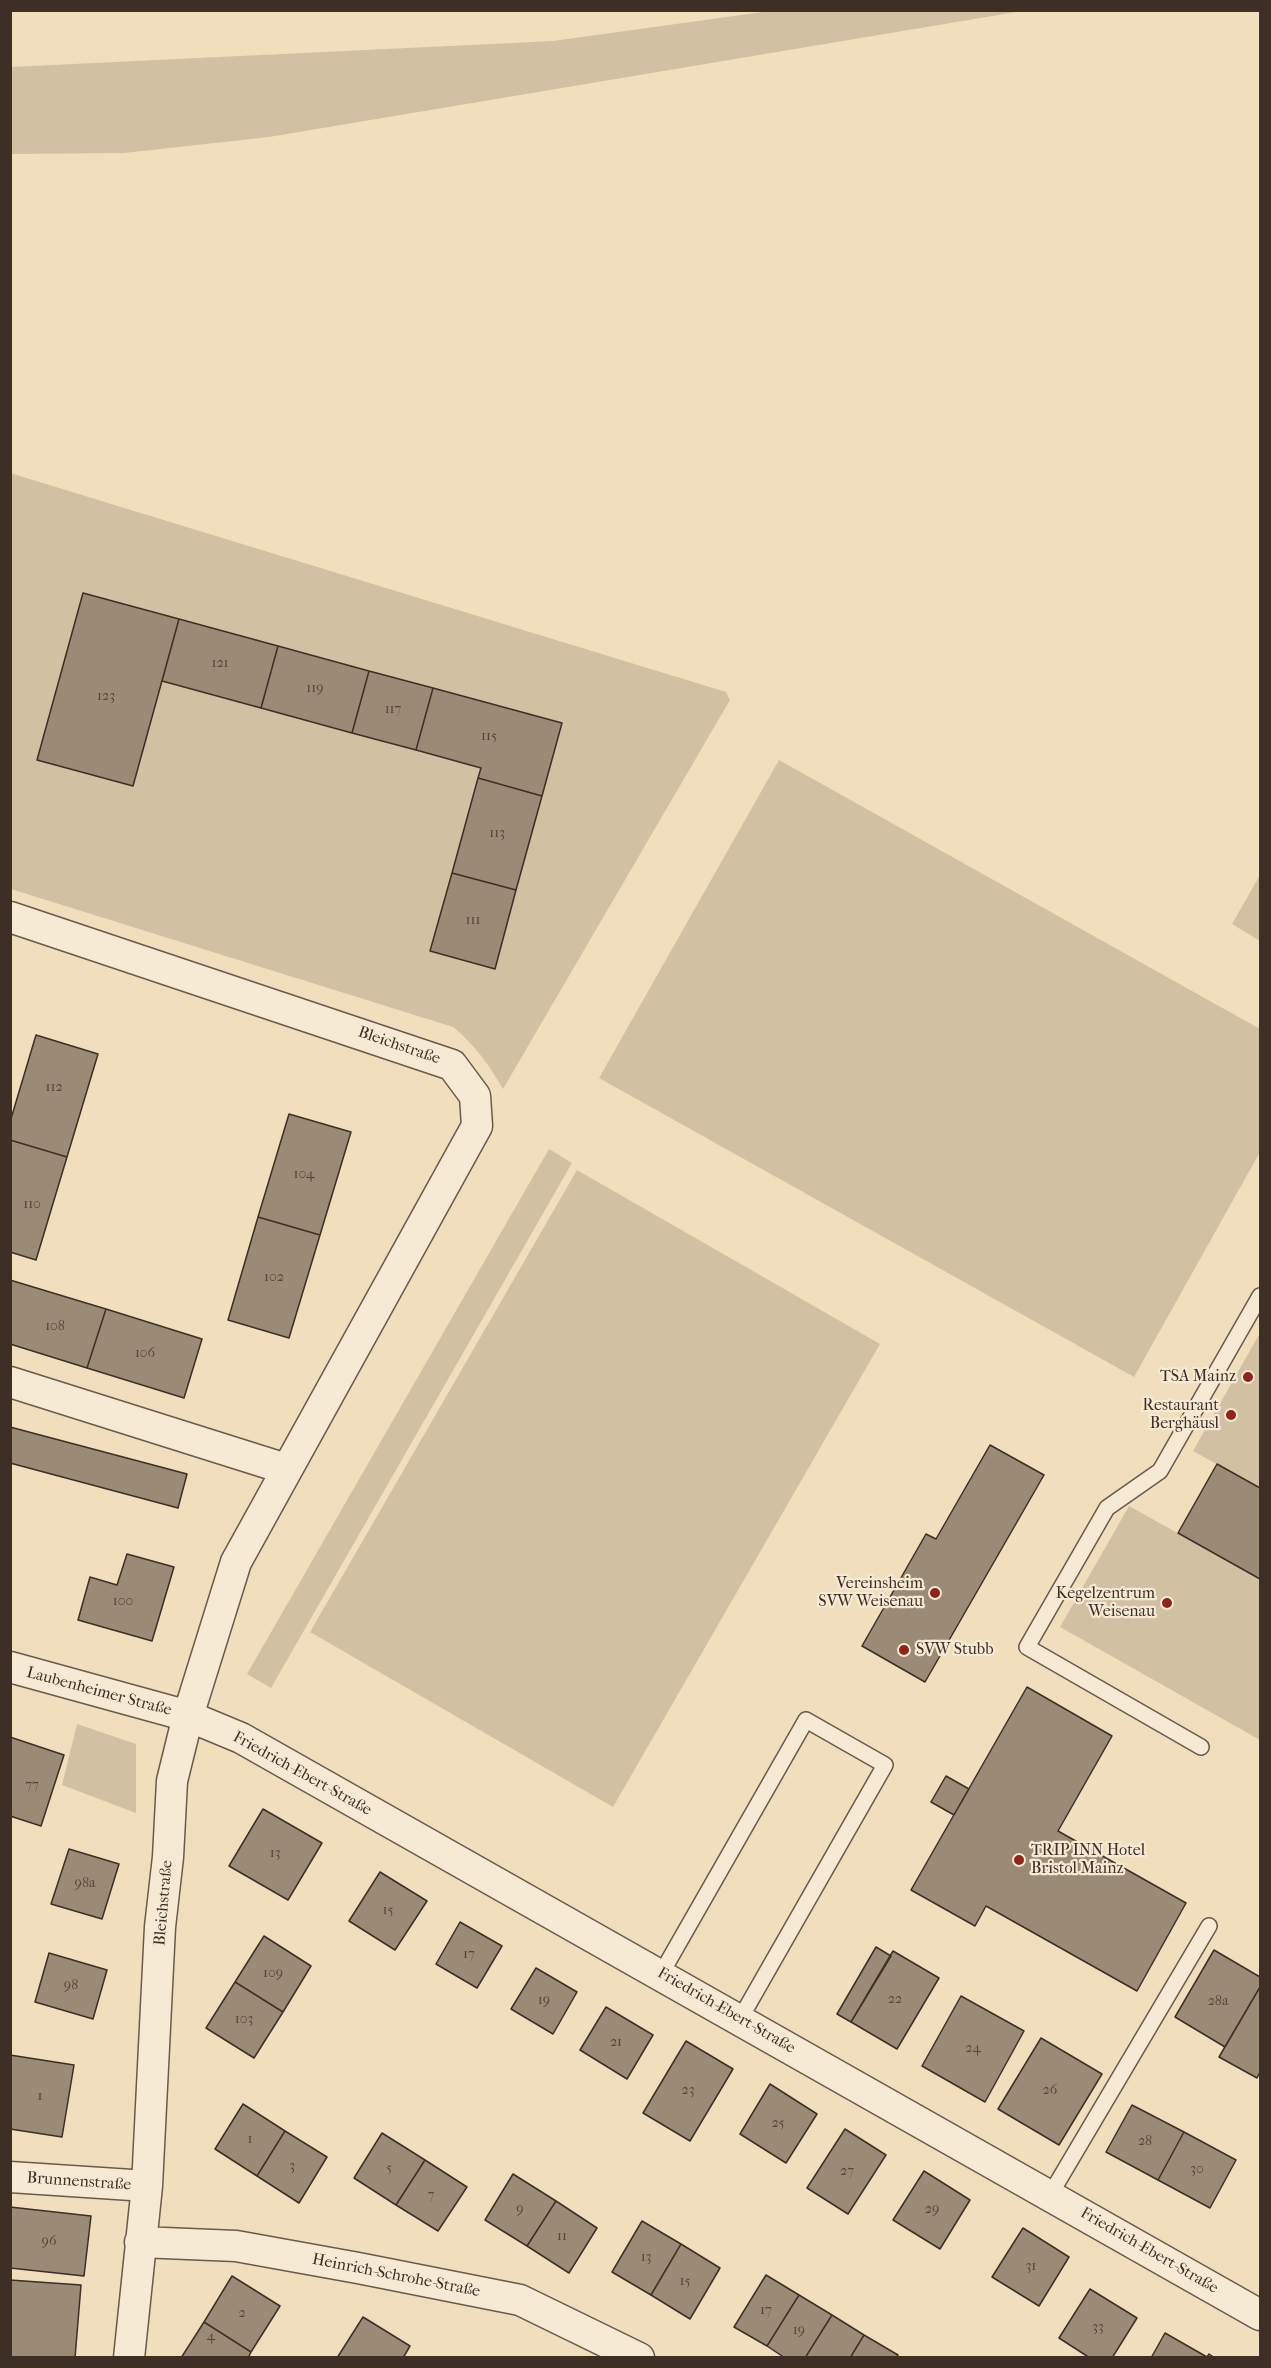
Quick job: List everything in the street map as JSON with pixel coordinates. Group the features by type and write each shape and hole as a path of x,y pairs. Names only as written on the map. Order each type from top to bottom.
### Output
{"street":[{"name":"Bleichstraße","path":"10,917 452,1065 475,1096 477,1126 236,1562 188,1716 172,1780 168,1857 160,1927 147,2186 129,2358"},
{"path":"10,1382 286,1469"},
{"name":"Laubenheimer Straße","path":"10,1667 188,1716"},
{"name":"Friedrich-Ebert-Straße","path":"188,1716 240,1738 661,1974 1260,2315"},
{"name":"Brunnenstraße","path":"10,2177 147,2186"},
{"name":"Heinrich-Schrohe-Straße","path":"140,2242 236,2246 520,2300 639,2358"}],"lane":[{"path":"1201,1747 1027,1647 1107,1508 1160,1471 1260,1296"},
{"path":"661,1974 806,1720 846,1742 885,1765 740,2019"},
{"path":"1050,2195 1209,1926"}],"shaded area":[{"path":"770,11 1022,11 269,137 124,153 11,154 11,67 553,41"},
{"path":"10,473 726,692 730,700 503,1089 481,1056 453,1027 11,889"},
{"path":"779,760 1260,1029 1260,1152 1134,1377 599,1078"},
{"path":"1260,875 1260,941 1232,924"},
{"path":"549,1149 572,1163 271,1688 247,1674"},
{"path":"577,1170 880,1344 613,1807 310,1632"},
{"name":"TSA Mainz","path":"1260,1333 1260,1488 1193,1451"},
{"name":"Kegelzentrum Weisenau","path":"1129,1506 1260,1579 1260,1740 1060,1627"},
{"path":"77,1724 136,1744 136,1813 62,1785"}],"building":[{"path":"83,593 179,619 133,786 37,760"},
{"path":"179,619 278,646 261,708 162,681"},
{"path":"278,646 369,671 352,733 261,708"},
{"path":"369,671 433,688 416,750 352,733"},
{"path":"433,688 562,723 542,796 478,778 481,768 416,750"},
{"path":"478,778 542,796 516,890 452,873"},
{"path":"452,873 516,890 495,969 430,951"},
{"path":"36,1035 98,1054 67,1157 10,1140 10,1122"},
{"path":"289,1114 351,1132 320,1235 258,1217"},
{"path":"10,1140 67,1157 36,1260 10,1252"},
{"path":"258,1217 320,1235 289,1338 228,1320"},
{"path":"10,1280 106,1309 87,1368 10,1344"},
{"path":"106,1309 202,1339 184,1398 87,1368"},
{"path":"10,1427 187,1474 178,1508 10,1463"},
{"name":"Vereinsheim SVW Weisenau","path":"990,1445 1044,1475 925,1682 862,1646 926,1534 936,1539"},
{"path":"1217,1464 1260,1488 1260,1579 1178,1533"},
{"path":"127,1554 174,1567 152,1641 78,1620 90,1577 117,1585"},
{"name":"TRIP INN Hotel Bristol Mainz","path":"1027,1687 1112,1736 1058,1831 1186,1903 1137,1991 986,1906 975,1926 911,1890"},
{"path":"10,1737 64,1755 41,1826 10,1816"},
{"path":"946,1776 969,1789 954,1815 931,1802"},
{"path":"263,1809 322,1843 288,1900 229,1866"},
{"path":"69,1849 119,1864 102,1919 51,1904"},
{"path":"380,1872 427,1901 395,1950 349,1921"},
{"path":"460,1922 502,1946 477,1988 436,1964"},
{"path":"264,1936 311,1966 283,2012 235,1982"},
{"path":"876,1947 891,1956 851,2022 837,2014"},
{"path":"1214,1950 1260,1977 1260,1987 1225,2047 1175,2017"},
{"path":"893,1951 939,1978 897,2049 851,2022"},
{"path":"49,1953 107,1970 93,2019 35,2002"},
{"path":"536,1968 577,1992 553,2034 511,2009"},
{"path":"235,1982 283,2012 254,2058 206,2028"},
{"path":"1260,1987 1260,2072 1257,2078 1219,2057"},
{"path":"961,1996 1024,2031 985,2102 922,2066"},
{"path":"606,2007 653,2035 627,2079 580,2050"},
{"path":"1041,2038 1102,2074 1059,2145 998,2109"},
{"path":"686,2041 733,2069 690,2141 643,2113"},
{"path":"10,2055 74,2065 62,2137 10,2129"},
{"path":"770,2084 817,2114 786,2163 740,2134"},
{"path":"243,2104 285,2131 257,2176 215,2149"},
{"path":"1132,2105 1184,2132 1158,2180 1106,2152"},
{"path":"845,2129 886,2155 848,2214 807,2188"},
{"path":"285,2131 327,2157 299,2203 257,2176"},
{"path":"1184,2132 1236,2160 1210,2208 1158,2180"},
{"path":"382,2133 425,2160 396,2205 354,2178"},
{"path":"425,2160 467,2187 438,2231 396,2205"},
{"path":"924,2171 970,2200 940,2249 893,2220"},
{"path":"513,2174 556,2201 527,2246 485,2220"},
{"path":"556,2201 597,2228 569,2273 527,2246"},
{"path":"10,2207 91,2216 84,2276 10,2268"},
{"path":"642,2221 681,2244 651,2295 612,2272"},
{"path":"1023,2228 1069,2257 1039,2306 992,2277"},
{"path":"681,2244 720,2268 690,2319 651,2295"},
{"path":"766,2275 799,2295 767,2346 734,2327"},
{"path":"232,2276 280,2306 251,2352 204,2322"},
{"path":"10,2280 81,2285 75,2358 10,2358"},
{"path":"1090,2289 1137,2318 1112,2358 1090,2358 1059,2338"},
{"path":"799,2295 832,2315 805,2358 785,2358 767,2346"},
{"path":"832,2315 864,2335 850,2358 805,2358"},
{"path":"363,2317 410,2346 403,2358 337,2358"},
{"path":"204,2322 251,2352 248,2358 181,2358"},
{"path":"1165,2333 1207,2357 1209,2354 1215,2358 1151,2358"},
{"path":"864,2335 898,2355 896,2358 850,2358"}],"place":[{"name":"TSA Mainz","path":"1248,1377"},
{"name":"Restaurant Berghäusl","path":"1231,1415"},
{"name":"Vereinsheim SVW Weisenau","path":"935,1593"},
{"name":"Kegelzentrum Weisenau","path":"1167,1603"},
{"name":"SVW Stubb","path":"904,1650"},
{"name":"TRIP INN Hotel Bristol Mainz","path":"1019,1860"}]}
